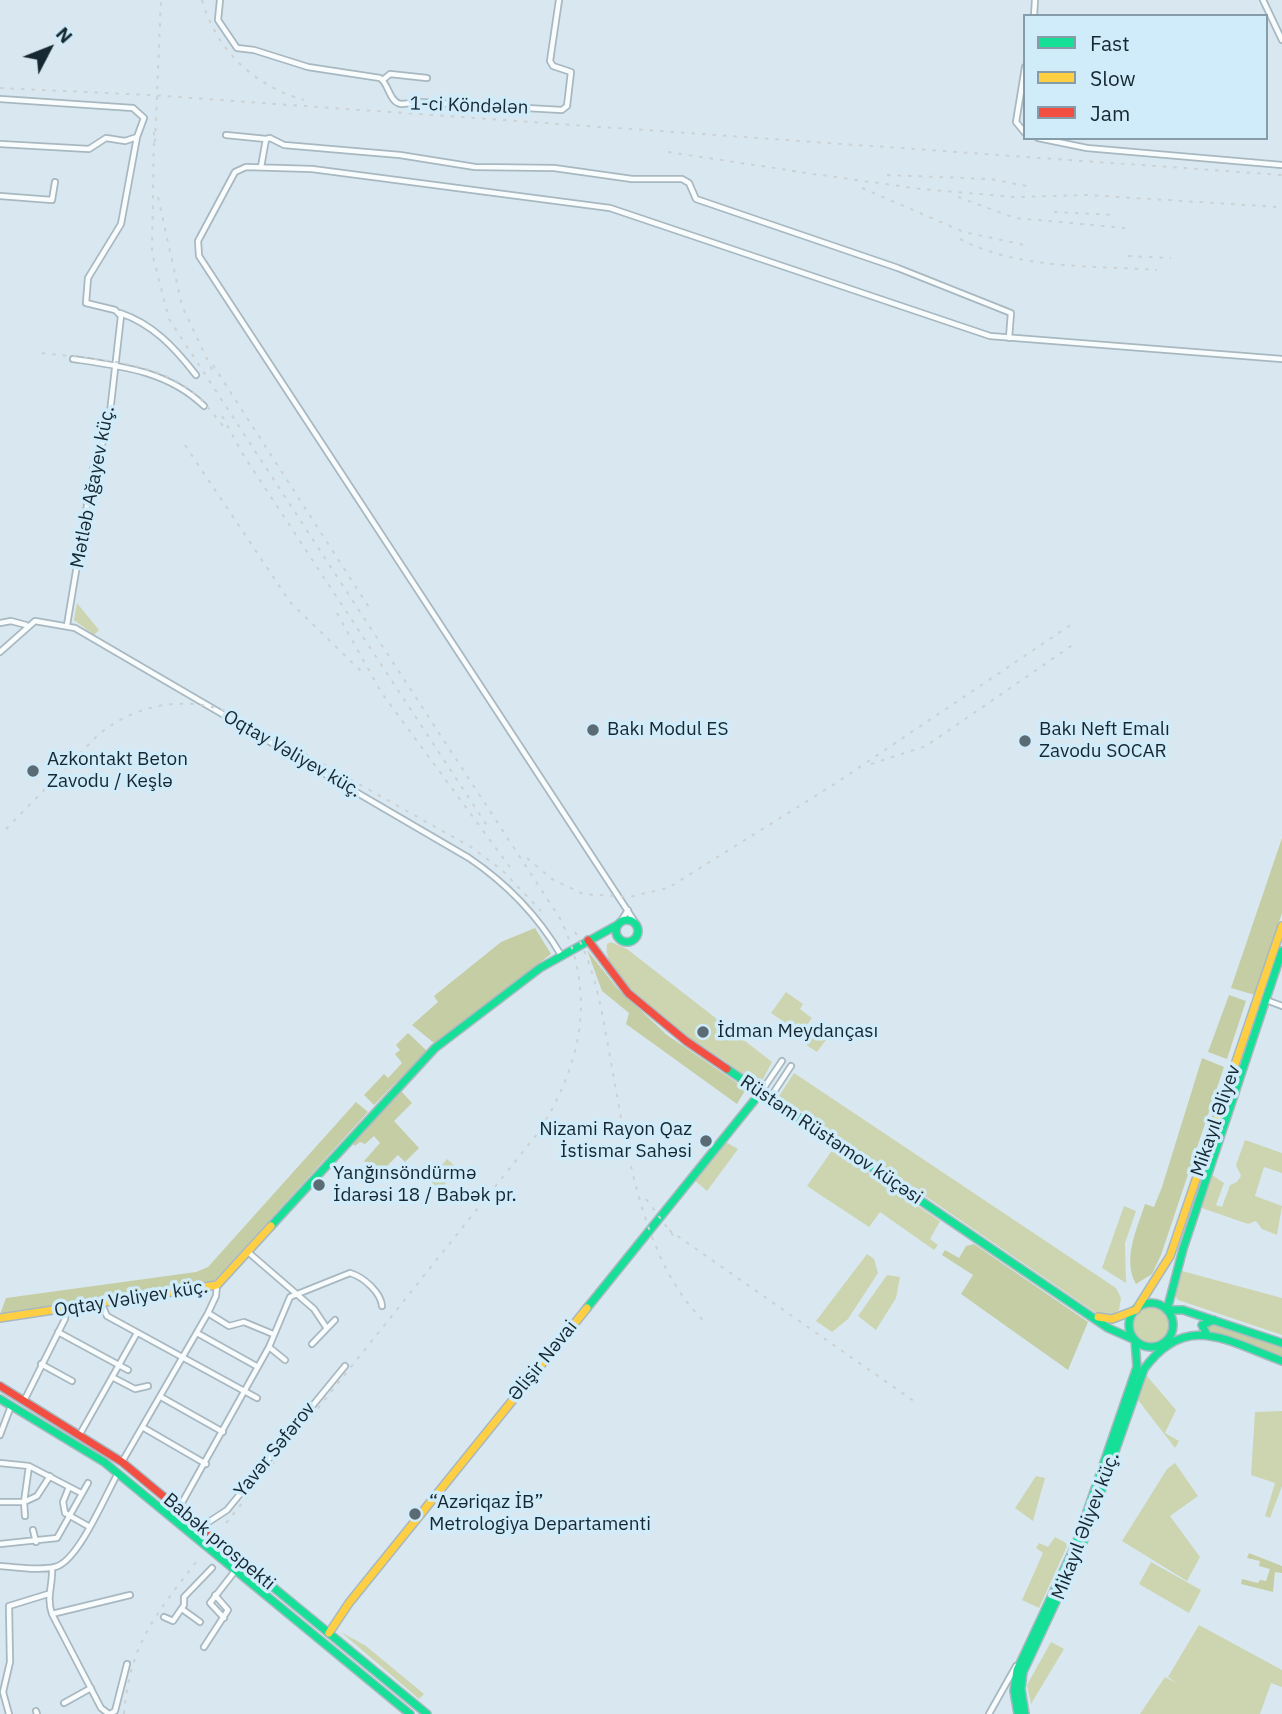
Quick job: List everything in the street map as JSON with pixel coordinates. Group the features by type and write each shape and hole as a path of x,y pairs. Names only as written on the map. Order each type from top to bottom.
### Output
{"main road":[{"path":"626,920 637,925 636,937 624,942 616,932 619,924 626,920"},
{"name":"Oqtay Vəliyev küç.","path":"0,1318 102,1305 217,1285 435,1048 502,995 561,955 619,924"},
{"name":"Mikayıl Əliyev","path":"1136,1310 1157,1280 1174,1245 1282,926"},
{"name":"Rüstəm Rüstəmov küçəsi","path":"588,940 620,984 686,1041 1108,1328 1135,1340"},
{"name":"Mikayıl Əliyev","path":"1167,1310 1170,1292 1282,951"},
{"name":"Əlişir Nəvai","path":"329,1633 356,1594 761,1092"},
{"path":"1170,1292 1172,1300 1184,1310"},
{"path":"1094,1316 1112,1319 1149,1303 1167,1310 1184,1310 1282,1343"},
{"path":"1018,1714 1015,1680 1024,1653 1084,1522 1137,1367 1138,1352 1130,1321 1136,1310"},
{"path":"1164,1343 1173,1327 1167,1310"},
{"path":"1210,1337 1202,1325 1216,1320"},
{"path":"1135,1340 1149,1347 1189,1333 1210,1337 1282,1361"},
{"name":"Mikayıl Əliyev küç.","path":"1024,1714 1021,1689 1023,1672 1081,1548 1144,1369 1164,1343"},
{"name":"Babək prospekti","path":"0,1386 122,1462 427,1714"},
{"name":"Babək prospekti","path":"0,1399 90,1452 118,1472 410,1714"}],"street":[{"path":"220,0 218,20 237,48 254,50 308,68 384,79 390,74 427,78"},
{"name":"1-ci Köndələn","path":"384,79 393,99 400,104 565,109 571,72 553,66 550,61 559,0"},
{"path":"1263,0 1282,40"},
{"path":"1023,79 1016,122 1023,131"},
{"path":"0,99 133,108 144,118 137,137 121,224 88,278 84,296 88,304 120,313 159,334 196,375"},
{"path":"226,135 266,139 284,145 400,155 475,167 554,168 632,179 682,179 689,183 694,197 701,201 898,268 1011,313 1009,338"},
{"path":"0,144 89,149 106,138 125,141 137,137"},
{"path":"261,167 266,139"},
{"path":"1048,140 1087,148 1282,165"},
{"path":"637,925 199,256 198,242 232,177 246,167 312,169 623,210 975,332 1009,338 1282,359"},
{"path":"0,196 52,200 55,182"},
{"name":"Mətləb Ağayev küç.","path":"67,625 94,463 108,430 120,313"},
{"path":"72,359 114,365 166,380 193,395 204,406"},
{"name":"Oqtay Vəliyev küç.","path":"0,623 11,621 26,625 46,621 67,625 137,662 469,858 518,900 546,932 561,955"},
{"path":"0,652 26,625"},
{"path":"619,924 628,910"},
{"path":"1266,1000 1282,1006"},
{"path":"761,1092 782,1062"},
{"path":"769,1098 791,1066"},
{"path":"248,1252 314,1309 326,1327"},
{"path":"179,1509 269,1348 288,1300 350,1273 360,1277 380,1296 382,1307"},
{"path":"122,1462 208,1313 216,1296 217,1285"},
{"path":"102,1305 107,1316 136,1334 257,1398"},
{"path":"24,1401 58,1332 65,1310"},
{"path":"208,1313 229,1326 244,1322 273,1335"},
{"path":"312,1344 335,1320"},
{"path":"58,1332 128,1370"},
{"path":"197,1333 258,1367"},
{"path":"80,1434 136,1334"},
{"path":"269,1348 285,1360"},
{"path":"41,1364 72,1381"},
{"name":"Yavər Səfərov","path":"201,1527 227,1510 345,1366"},
{"path":"112,1377 135,1389 148,1386"},
{"path":"161,1397 223,1432"},
{"path":"0,1435 11,1406"},
{"path":"144,1428 206,1464"},
{"path":"0,1463 29,1466 81,1493"},
{"path":"25,1516 24,1502 29,1466"},
{"path":"0,1566 52,1568 73,1555 118,1472"},
{"path":"0,1502 24,1502 37,1496 50,1476"},
{"path":"0,1544 57,1538 88,1483"},
{"path":"69,1487 63,1502 69,1517 89,1526"},
{"path":"33,1530 36,1542"},
{"path":"52,1568 48,1594 52,1614 103,1711 109,1714 115,1711 127,1664"},
{"path":"164,1617 173,1621 182,1609 188,1591 212,1568"},
{"path":"224,1618 211,1606 215,1595 236,1570"},
{"path":"9,1714 2,1691 10,1662 9,1606 48,1594"},
{"path":"52,1614 130,1595"},
{"path":"204,1647 224,1618 227,1607 215,1595"},
{"path":"182,1609 200,1622"},
{"path":"990,1714 1024,1653"},
{"path":"1003,1690 1023,1672"},
{"path":"64,1703 91,1688"},
{"path":"1003,1690 1014,1691"}],"green space":[{"path":"77,603 99,630 94,635 74,620"},
{"path":"1282,838 1282,913 1255,995 1231,988"},
{"path":"535,928 551,954 434,1043 412,1025 438,1002 434,996 501,942"},
{"path":"611,942 627,949 772,1062 761,1083 669,1023 632,992 609,960 607,944"},
{"path":"587,950 617,988 667,1035 746,1089 737,1104 626,1024 629,1013 602,991"},
{"path":"786,992 803,1004 800,1009 812,1018 797,1039 784,1030 787,1024 771,1013"},
{"path":"1229,995 1246,1001 1227,1059 1208,1052"},
{"path":"819,1025 831,1033 817,1052 805,1044"},
{"path":"408,1033 427,1051 374,1105 364,1095 384,1074 388,1078 402,1063 395,1054 400,1050 396,1045"},
{"path":"1202,1058 1224,1067 1161,1255 1152,1274 1136,1284 1130,1264 1135,1234 1145,1204 1154,1207 1162,1187"},
{"path":"794,1073 1116,1288 1121,1298 1119,1310 1112,1315 1096,1313 779,1096"},
{"path":"400,1090 412,1103 394,1121 419,1148 405,1162 398,1155 380,1173 364,1161 380,1143 374,1136 365,1144 360,1142 355,1146 352,1143"},
{"path":"356,1102 368,1112 213,1282 0,1314 6,1298 196,1272 208,1267"},
{"path":"1245,1140 1282,1153 1282,1173 1264,1167 1255,1196 1282,1206 1277,1235 1262,1229 1256,1221 1248,1224 1202,1208 1212,1175 1224,1183 1216,1205 1222,1207 1230,1185 1237,1182 1241,1176 1236,1165"},
{"path":"724,1141 738,1149 707,1191 693,1179"},
{"path":"833,1149 940,1221 930,1239 938,1245 934,1250 880,1212 869,1227 807,1186"},
{"path":"447,1159 458,1169 440,1190 429,1180"},
{"path":"1124,1206 1136,1211 1125,1243 1126,1283 1102,1268"},
{"path":"974,1244 1088,1322 1068,1370 961,1294 973,1275 942,1255 945,1250 959,1258 966,1246"},
{"path":"867,1254 874,1259 878,1273 848,1319 832,1332 816,1321"},
{"path":"1182,1271 1282,1298 1282,1335 1178,1300 1175,1295"},
{"path":"887,1275 900,1277 896,1298 876,1330 858,1316"},
{"path":"1151,1307 1164,1312 1169,1325 1164,1338 1151,1343 1138,1338 1133,1325 1138,1312"},
{"path":"1212,1323 1282,1348 1282,1356 1210,1331 1207,1326"},
{"path":"1146,1375 1176,1410 1165,1433 1179,1441 1175,1448 1138,1400"},
{"path":"1282,1411 1282,1486 1270,1518 1265,1516 1275,1483 1251,1475 1255,1412"},
{"path":"1175,1463 1198,1496 1170,1516 1200,1557 1187,1581 1122,1541 1167,1469"},
{"path":"1036,1476 1045,1478 1033,1521 1015,1508"},
{"path":"1055,1537 1068,1544 1039,1608 1022,1600 1043,1553 1036,1548 1039,1543 1048,1547"},
{"path":"1249,1553 1282,1566 1282,1573 1275,1572 1273,1592 1241,1584 1242,1579 1258,1583 1260,1580 1266,1581 1270,1569 1259,1566 1260,1561 1247,1558"},
{"path":"1151,1562 1201,1590 1189,1613 1139,1584"},
{"path":"1199,1625 1282,1670 1282,1687 1271,1683 1260,1714 1140,1714 1165,1677 1178,1684 1168,1677"},
{"path":"341,1632 366,1646 424,1694 419,1699"},
{"path":"1051,1642 1064,1649 1031,1704 1027,1685"}],"railway":[{"path":"155,142 161,0"},
{"path":"202,0 217,35 240,64 269,86 304,100"},
{"path":"0,88 149,95 1282,175"},
{"path":"154,132 152,253 169,319 561,920 579,976 581,1003 574,1056 565,1082 538,1133 223,1527"},
{"path":"668,152 801,172"},
{"path":"792,171 921,189 1014,197 1087,195 1278,207"},
{"path":"887,175 990,179 1027,186"},
{"path":"862,188 964,232 1029,246"},
{"path":"158,197 182,306 215,376"},
{"path":"958,197 1015,218 1125,228"},
{"path":"1054,212 1116,215"},
{"path":"960,239 983,249 1031,261 1157,270"},
{"path":"1128,256 1171,258"},
{"path":"42,353 120,363 159,373 193,392 226,429"},
{"path":"213,365 372,612"},
{"path":"222,416 244,456 488,827"},
{"path":"185,445 290,602 364,674"},
{"path":"337,613 381,692 512,870"},
{"path":"527,858 552,879 583,894 629,897 668,888 833,785 1072,624"},
{"path":"871,764 926,746 1074,644"},
{"path":"6,829 98,735 114,724 130,715 165,705 202,705 238,716 471,847 502,870 541,911"},
{"path":"575,932 597,990 638,1194 664,1264 682,1295 704,1321"},
{"path":"646,1199 675,1238"},
{"path":"669,1230 918,1404"},
{"path":"124,1714 132,1668 147,1632 196,1562"}],"traffic: fast":[{"path":"627,920 635,923 638,931 635,939 627,942 619,939 616,931 619,923 627,920"},
{"path":"271,1226 435,1048 540,968 619,924"},
{"path":"1282,951 1183,1249 1167,1310 1183,1310 1282,1343"},
{"path":"727,1069 1108,1328 1135,1340 1137,1367 1076,1544 1017,1670 1014,1691 1018,1714"},
{"path":"587,1308 761,1092"},
{"path":"1151,1303 1166,1310 1173,1325 1166,1340 1151,1347 1136,1340 1129,1325 1136,1310 1151,1303"},
{"path":"1207,1335 1202,1325 1214,1320"},
{"path":"1025,1714 1021,1689 1023,1672 1081,1548 1144,1369 1160,1351 1176,1340 1192,1336 1225,1339 1282,1361"},
{"path":"0,1399 104,1462 410,1714"},
{"path":"262,1578 427,1714"}],"traffic: slow":[{"path":"1098,1317 1112,1319 1136,1310 1170,1256 1282,926"},
{"path":"0,1318 217,1285 271,1226"},
{"path":"329,1633 349,1603 587,1308"}],"traffic: jam":[{"path":"588,940 628,993 686,1041 727,1069"},
{"path":"0,1386 122,1462 262,1578"}],"place":[{"name":"Bakı Modul ES","path":"593,730"},
{"name":"Bakı Neft Emalı Zavodu SOCAR","path":"1025,741"},
{"name":"Azkontakt Beton Zavodu / Keşlə","path":"33,771"},
{"name":"İdman Meydançası","path":"703,1032"},
{"name":"Nizami Rayon Qaz İstismar Sahəsi","path":"706,1141"},
{"name":"Yanğınsöndürmə İdarəsi 18 / Babək pr.","path":"319,1185"},
{"name":"“Azəriqaz İB” Metrologiya Departamenti","path":"415,1514"}]}
